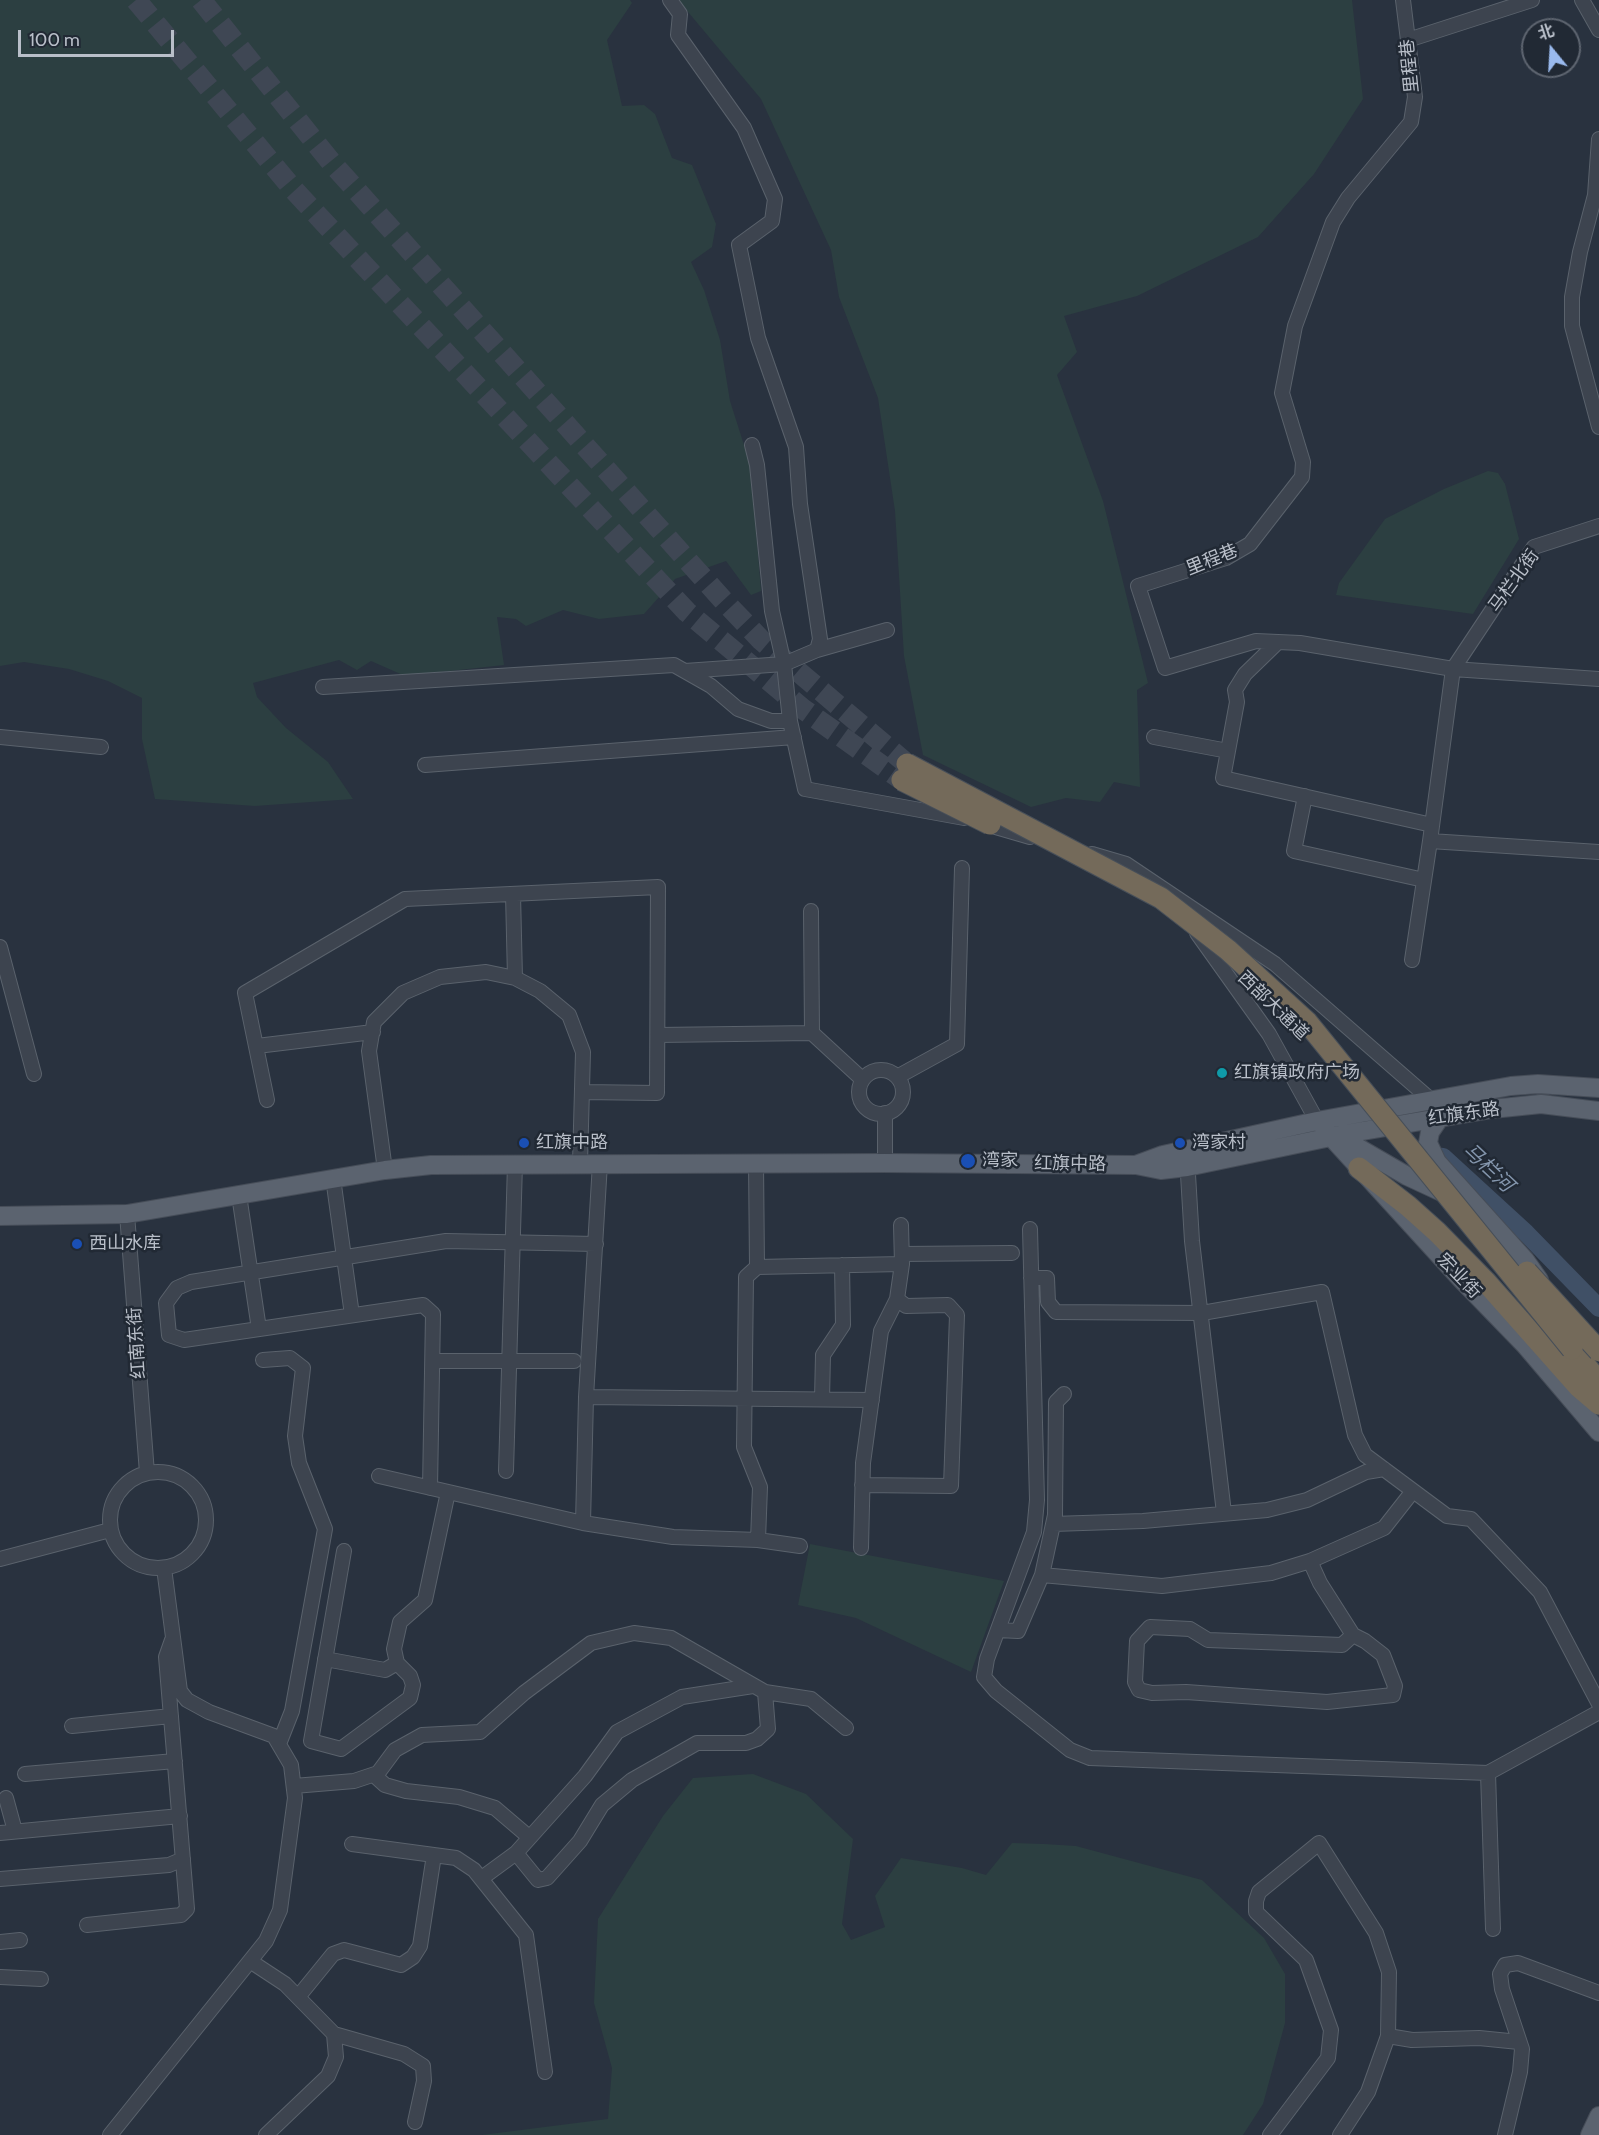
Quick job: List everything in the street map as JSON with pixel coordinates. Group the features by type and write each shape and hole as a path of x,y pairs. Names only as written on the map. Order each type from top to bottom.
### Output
{"highway":[{"name":"西部大通道","path":"1599,1382 1307,1022 1228,950 1161,898 904,772 1156,906 1222,957 1300,1029 1599,1397"},
{"path":"1359,1168 1437,1232 1485,1281 1579,1387 1599,1404"},
{"path":"1468,1203 1599,1351"}],"main road":[{"name":"红旗东路","path":"1332,1129 1427,1101 1538,1084 1599,1088"},
{"name":"红旗东路","path":"1332,1129 1541,1104 1599,1112"},
{"path":"1441,1116 1430,1132 1428,1143 1437,1162 1468,1203 1525,1260 1599,1362"},
{"name":"红旗中路","path":"0,1216 127,1214 333,1178 431,1165 885,1163 1136,1165 1161,1170 1187,1159 1332,1129"},
{"name":"宏业街","path":"1332,1129 1359,1168 1526,1345 1599,1432"},
{"path":"1332,1129 1395,1170 1468,1203"},
{"path":"1590,2135 1599,2116"}],"street":[{"path":"670,0 680,14 678,34 744,128 775,198 772,221 739,245 758,338 796,447 800,504 820,639 817,650"},
{"name":"里程巷","path":"1403,0 1415,97 1411,122 1348,198 1333,222 1295,326 1282,393 1303,462 1302,477 1250,544 1226,558 1138,586 1165,668 1256,641 1299,643 1453,669 1599,679"},
{"path":"1408,40 1532,0"},
{"path":"1582,0 1599,30"},
{"path":"1599,139 1597,202 1580,252 1572,297 1572,326 1599,427"},
{"path":"752,445 757,465 772,611 784,664 790,721 805,789 956,816 1126,864 1275,964 1427,1101"},
{"name":"马栏北街","path":"1453,669 1534,547 1599,526"},
{"path":"685,671 784,664 817,650 887,630"},
{"path":"1278,642 1245,674 1235,690 1237,702 1223,778 1432,825"},
{"path":"323,687 674,665 711,686 738,709 771,721 790,721"},
{"path":"1412,960 1453,669"},
{"path":"0,737 101,747"},
{"path":"425,765 794,737"},
{"path":"1154,737 1228,752"},
{"path":"1305,796 1294,851 1424,880"},
{"path":"1430,841 1599,852"},
{"path":"897,1077 957,1044 962,868"},
{"path":"267,1100 245,993 405,899 658,887 657,1093 583,1092"},
{"path":"1168,892 1269,1034 1332,1129"},
{"path":"513,894 515,978"},
{"path":"812,911 812,1033"},
{"path":"0,947 34,1074"},
{"path":"385,1170 369,1051 374,1022 403,993 440,977 486,972 515,978 540,991 569,1015 583,1053 580,1163"},
{"path":"257,1046 373,1032"},
{"path":"658,1035 812,1033 862,1079"},
{"path":"879,1070 897,1077 903,1091 902,1098 892,1111 878,1114 864,1107 858,1093 862,1079 879,1070"},
{"path":"885,1113 885,1163"},
{"path":"1187,1159 1192,1241 1224,1513"},
{"path":"583,1523 586,1396 600,1163"},
{"path":"756,1163 757,1267"},
{"path":"506,1471 515,1164"},
{"path":"333,1178 352,1315"},
{"path":"239,1195 259,1329"},
{"name":"红南东街","path":"127,1214 147,1473"},
{"path":"861,1548 862,1485 872,1400 881,1331 897,1299 902,1259 900,1225"},
{"path":"1030,1230 1037,1500 1034,1532 998,1630 984,1677 996,1691 1070,1750 1090,1758 1488,1773 1599,1712"},
{"path":"430,1488 433,1314 423,1305 184,1340 169,1335 166,1303 177,1287 191,1282 446,1241 596,1244"},
{"path":"758,1540 760,1487 744,1447 746,1277 757,1267 842,1265 1012,1253"},
{"path":"822,1399 823,1355 843,1325 842,1265"},
{"path":"1031,1278 1047,1278 1048,1302 1056,1312 1202,1313 1322,1292 1355,1435 1365,1455 1447,1516 1471,1519 1540,1592 1599,1704"},
{"path":"862,1485 951,1486 957,1316 948,1305 906,1306 897,1299"},
{"path":"263,1360 290,1358 303,1368 295,1436 299,1463 325,1529 292,1710 279,1744"},
{"path":"433,1361 574,1361"},
{"path":"998,1630 1018,1631 1042,1575 1053,1524 1056,1402 1064,1394"},
{"path":"586,1396 872,1400"},
{"path":"1053,1524 1143,1521 1267,1510 1307,1500 1351,1478 1366,1472 1384,1469"},
{"path":"162,1472 177,1476 191,1484 206,1511 206,1527 201,1542 192,1555 179,1564 164,1568 148,1568 132,1562 120,1551 110,1530 111,1505 119,1490 131,1479 147,1473 162,1472"},
{"path":"379,1476 583,1523 673,1537 758,1540 800,1546"},
{"path":"1042,1575 1162,1586 1271,1573 1310,1561 1383,1528 1413,1491"},
{"path":"344,1551 311,1742 341,1749 410,1698 413,1685 410,1676 397,1663 394,1649 400,1622 425,1600 448,1492"},
{"path":"0,1559 110,1530"},
{"path":"1310,1561 1320,1583 1353,1635 1365,1641 1383,1656 1395,1686 1393,1695 1327,1702 1186,1692 1152,1694 1139,1690 1135,1682 1137,1641 1150,1627 1190,1629 1208,1640 1342,1645 1353,1635"},
{"path":"110,2135 266,1941 280,1910 295,1798 291,1765 274,1736 208,1712 186,1700 180,1691 164,1568"},
{"path":"294,1786 354,1781 374,1775 395,1750 422,1736 480,1732 524,1693 591,1643 634,1633 670,1638 759,1689 811,1700 846,1728"},
{"path":"87,1925 181,1915 187,1909 165,1657 173,1638"},
{"path":"325,1659 385,1670 397,1663"},
{"path":"486,1875 516,1853 585,1776 617,1732 682,1697 759,1689"},
{"path":"516,1853 538,1880 547,1878 580,1841 602,1805 632,1780 697,1743 746,1743 757,1739 768,1729 759,1689"},
{"path":"72,1726 171,1716"},
{"path":"25,1774 175,1761"},
{"path":"1488,1773 1493,1929"},
{"path":"374,1775 385,1785 406,1791 459,1797 495,1808 530,1837"},
{"path":"6,1798 15,1832"},
{"path":"0,1833 180,1816"},
{"path":"352,1844 456,1858 474,1870 526,1935 545,2072"},
{"path":"1270,2135 1328,2058 1331,2030 1306,1960 1256,1912 1256,1901 1259,1892 1314,1845 1319,1844 1376,1933 1389,1972 1388,2036 1368,2092 1340,2135"},
{"path":"298,1997 333,1954 344,1950 401,1965 413,1957 420,1946 434,1855"},
{"path":"0,1879 169,1865 183,1859"},
{"path":"0,1942 20,1940"},
{"path":"250,1960 285,1984 334,2034 404,2054 423,2066 424,2081 415,2122"},
{"path":"1505,2135 1520,2072 1522,2049 1502,1989 1500,1974 1505,1965 1518,1963 1599,1993"},
{"path":"0,1977 41,1979"},
{"path":"266,2135 328,2076 336,2057 334,2034"},
{"path":"1388,2036 1412,2040 1479,2038 1519,2042"}],"shaded area":[{"path":"0,0 630,0 632,3 607,40 622,106 644,105 655,114 672,158 692,165 716,224 712,247 691,262 704,290 720,340 730,401 751,467 761,591 751,595 726,561 675,579 644,614 599,619 563,610 526,626 516,619 497,617 504,665 405,676 371,661 357,670 339,660 253,683 257,697 286,728 328,762 353,799 255,806 155,799 142,739 142,698 108,681 69,669 24,662 0,666"},
{"path":"678,0 1352,0 1363,99 1314,174 1258,237 1137,296 1064,316 1077,352 1057,375 1103,501 1148,683 1137,690 1140,787 1114,782 1100,802 1066,798 1031,807 923,755 904,656 895,511 878,398 839,297 831,250 761,99"},
{"path":"1488,471 1498,473 1505,484 1519,539 1473,614 1336,595 1339,583 1385,519 1444,489"},
{"path":"810,1544 1004,1581 971,1672 856,1618 798,1605"},
{"path":"753,1774 806,1794 853,1839 842,1924 851,1940 885,1927 875,1896 901,1858 962,1868 986,1875 1012,1843 1076,1846 1202,1880 1264,1938 1285,1974 1285,2023 1263,2104 1243,2135 482,2135 608,2119 612,2068 594,2003 598,1919 663,1816 693,1778"}],"waterway":[{"name":"马栏河","path":"1432,1156 1443,1157 1526,1233 1599,1308"}],"tunnel":[{"path":"136,0 293,189 687,612 803,709 902,780"},
{"path":"201,0 331,162 722,599 761,640 907,764"}],"place":[{"name":"红旗镇政府广场","path":"1222,1073"},
{"name":"红旗中路","path":"524,1143"},
{"name":"湾家村","path":"1180,1143"},
{"name":"湾家","path":"968,1161"},
{"name":"西山水库","path":"77,1244"}]}
